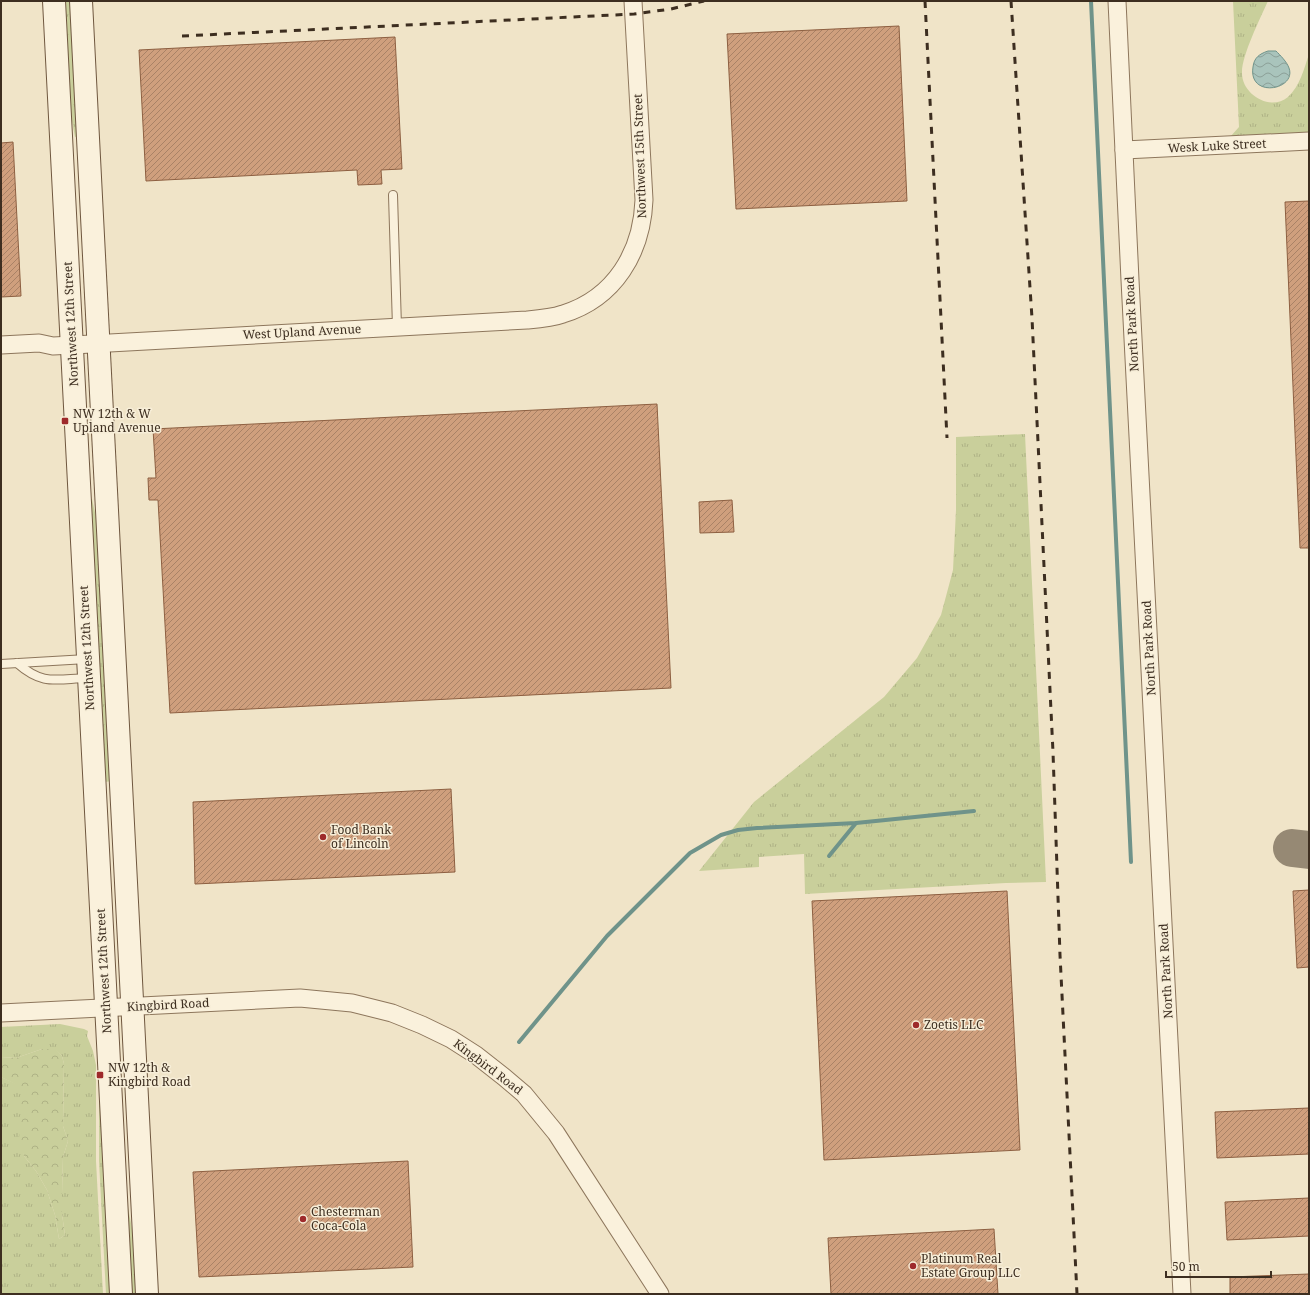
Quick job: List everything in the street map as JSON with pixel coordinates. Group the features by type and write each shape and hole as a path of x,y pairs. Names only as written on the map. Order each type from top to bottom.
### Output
{"main road":[{"name":"Northwest 12th Street","path":"54,1 121,1294"},
{"path":"81,1 147,1294"}],"street":[{"name":"Northwest 15th Street","path":"598,297 627,265 636,246 643,219 644,200 634,1"},
{"name":"North Park Road","path":"1117,1 1182,1294"},
{"name":"Wesk Luke Street","path":"1124,150 1309,141"},
{"name":"West Upland Avenue","path":"1,345 39,343 53,346 98,344 542,319 573,311 598,297"},
{"name":"Kingbird Road","path":"1,1013 300,998 332,1000 366,1006 392,1013 452,1039 490,1065 524,1094 556,1134 660,1294"}],"lane":[{"path":"393,195 396,327"},
{"path":"1,664 17,663 88,668"},
{"path":"17,663 28,673 50,680 88,668"}],"green space":[{"path":"61,1 72,1 78,136 75,137 70,111"},
{"path":"1233,1 1268,1 1248,47 1243,65 1243,80 1251,94 1273,103 1288,97 1299,83 1309,54 1309,133 1230,137 1239,127"},
{"path":"1025,434 1046,882 805,894 804,854 759,857 759,867 699,871 754,802 884,697 917,658 941,615 953,570 956,510 956,437"},
{"path":"92,499 99,531 112,781 105,782 87,500"},
{"path":"60,1024 88,1031 87,1036 93,1051 96,1065 96,1161 103,1294 1,1294 1,1077 21,1086 24,1156 36,1171 47,1190 55,1215 59,1239 65,1235 62,1214 63,1157 68,1141 63,1126 64,1064 62,1056 54,1049 42,1049 16,1058 1,1057 1,1027"},
{"path":"42,1049 55,1049 62,1056 64,1064 63,1126 68,1141 63,1157 62,1214 65,1235 59,1239 55,1215 47,1190 36,1171 24,1156 19,1139 21,1087 1,1077 1,1057 16,1058"},
{"path":"99,1071 112,1294 106,1294 99,1161"},
{"path":"124,1208 128,1208 136,1249 139,1294 128,1294"}],"water":[{"path":"1268,51 1276,51 1285,61 1289,68 1290,76 1286,82 1280,86 1272,88 1264,87 1258,84 1253,77 1254,61 1260,55"}],"building":[{"path":"899,26 907,201 736,209 727,34"},
{"path":"395,37 402,169 381,170 382,184 358,185 357,170 146,181 139,50"},
{"path":"13,142 21,296 1,297 1,143"},
{"path":"1309,201 1309,548 1300,548 1285,202"},
{"path":"657,404 671,688 170,713 158,500 149,500 148,478 156,478 153,429"},
{"path":"732,500 734,532 700,533 699,502"},
{"name":"Food Bank of Lincoln","path":"451,789 455,872 195,884 193,802"},
{"path":"1309,890 1309,967 1297,968 1293,891"},
{"name":"Zoetis LLC","path":"1007,891 1020,1150 824,1160 812,901"},
{"path":"1309,1108 1309,1154 1217,1158 1215,1112"},
{"name":"Chesterman Coca-Cola","path":"408,1161 413,1267 199,1277 193,1172"},
{"path":"1309,1198 1309,1236 1227,1240 1225,1202"},
{"name":"Platinum Real Estate Group LLC","path":"994,1229 998,1294 831,1294 828,1238"},
{"path":"1309,1274 1309,1294 1230,1294 1230,1277"}],"waterway":[{"path":"1091,1 1131,862"},
{"path":"519,1042 607,936 690,853 721,835 738,830 757,828 856,823 974,811"},
{"path":"829,856 856,823"}],"taxiway":[{"path":"1292,848 1309,850"}],"railway":[{"path":"182,36 634,14 671,9 704,1"},
{"path":"925,1 947,438"},
{"path":"1011,1 1032,318 1053,752 1060,955 1077,1294"}],"place":[{"name":"NW 12th & W Upland Avenue","path":"65,421"},
{"name":"Food Bank of Lincoln","path":"323,837"},
{"name":"Zoetis LLC","path":"916,1025"},
{"name":"NW 12th & Kingbird Road","path":"100,1075"},
{"name":"Chesterman Coca-Cola","path":"303,1219"},
{"name":"Platinum Real Estate Group LLC","path":"913,1266"}]}
